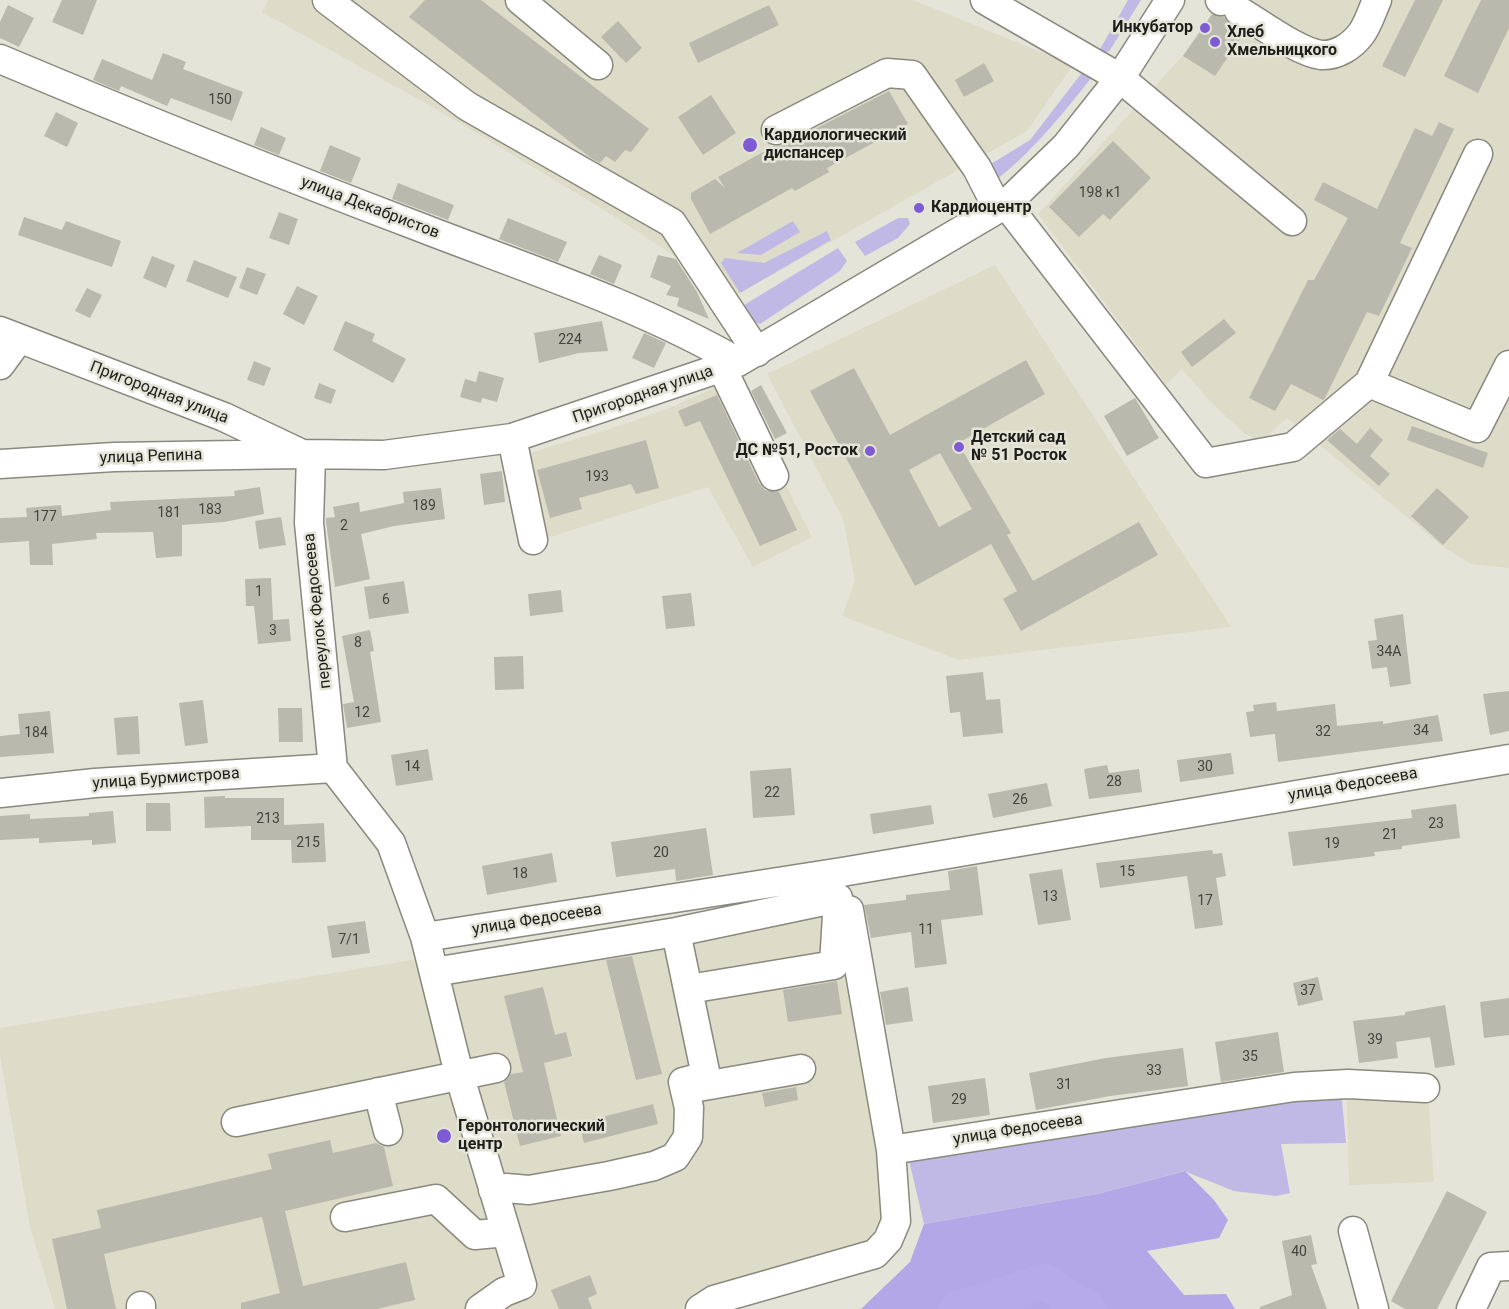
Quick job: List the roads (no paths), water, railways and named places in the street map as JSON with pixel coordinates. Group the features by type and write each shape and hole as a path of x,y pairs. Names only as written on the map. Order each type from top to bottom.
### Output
{"street":[{"path":"327,0 467,106 672,223 739,361 774,476"},
{"path":"520,0 598,65"},
{"path":"985,0 1120,78 1292,221"},
{"name":"Пригородная улица","path":"10,335 224,417 307,454 384,455 512,438 739,361 1002,206 1066,146 1120,78 1170,0"},
{"path":"1227,4 1304,49 1321,55 1336,53 1348,47 1363,32 1377,0"},
{"name":"улица Декабристов","path":"0,59 228,155 596,295 695,338 739,361"},
{"path":"776,130 887,73 912,75 1002,206 1206,463 1293,447 1369,383 1478,154"},
{"path":"0,365 10,335"},
{"path":"1369,383 1477,428 1509,365"},
{"path":"512,438 533,540"},
{"name":"улица Репина","path":"0,464 114,458 307,454"},
{"name":"переулок Федосеева","path":"307,454 309,523 333,768"},
{"name":"улица Федосеева","path":"425,937 842,872 1509,759"},
{"path":"333,768 391,843 425,937 459,1074 522,1285 504,1292 480,1309"},
{"name":"улица Бурмистрова","path":"0,793 96,783 333,768"},
{"path":"700,1309 714,1300 875,1254 888,1240 896,1221 891,1150 842,872"},
{"path":"434,972 676,932 838,898 834,965 689,989"},
{"path":"493,1190 506,1188 530,1190 607,1166 654,1166 675,1157 688,1137 689,1108 683,1082 706,1076 676,932"},
{"path":"236,1122 496,1068"},
{"path":"685,1090 801,1069"},
{"name":"улица Федосеева","path":"891,1150 1294,1087 1348,1084 1425,1088"},
{"path":"378,1092 388,1131"},
{"path":"345,1217 436,1199 475,1235 506,1232"},
{"path":"1353,1231 1374,1309"},
{"path":"1471,1309 1491,1267 1509,1266"}],"waterway":[{"path":"957,1309 1045,1282 1088,1309"}],"place":[{"name":"Инкубатор","path":"1205,28"},
{"name":"Хлеб Хмельницкого","path":"1215,42"},
{"name":"Кардиологический диспансер","path":"750,145"},
{"name":"Кардиоцентр","path":"919,208"},
{"name":"Детский сад № 51 Росток","path":"959,447"},
{"name":"ДС №51, Росток","path":"870,451"},
{"name":"Геронтологический центр","path":"444,1136"}]}
